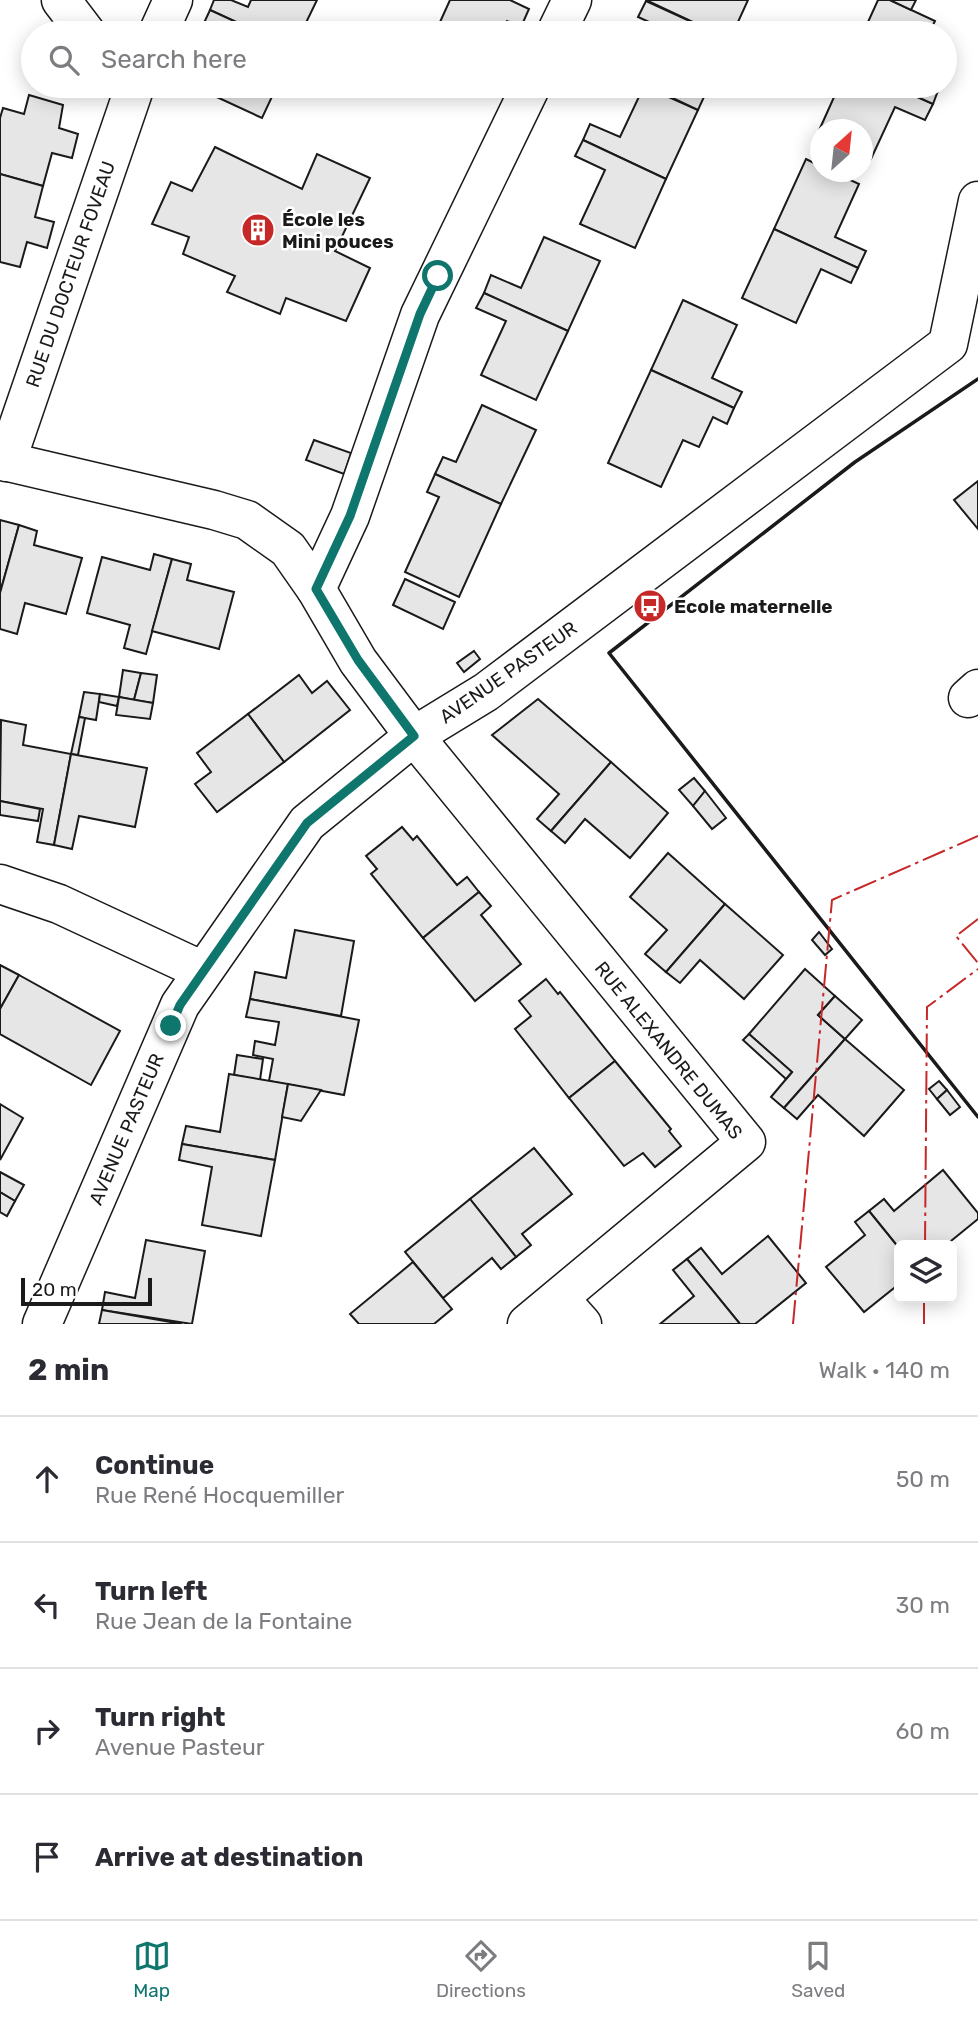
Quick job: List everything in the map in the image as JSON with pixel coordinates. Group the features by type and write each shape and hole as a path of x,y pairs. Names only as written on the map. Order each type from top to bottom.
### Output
{"street":[{"path":"61,0 77,21"},
{"path":"164,21 173,0"},
{"path":"562,21 572,0"},
{"name":"RUE DU DOCTEUR FOVEAU","path":"3,461 127,98"},
{"path":"316,589 350,516 420,314 525,98"},
{"name":"AVENUE PASTEUR","path":"42,1324 180,1005 307,823 414,736 486,692 963,333 978,201"},
{"path":"3,461 247,520 288,549 316,589 358,660 414,736"},
{"name":"RUE ALEXANDRE DUMAS","path":"414,736 746,1142 570,1311 527,1324"},
{"path":"0,884 60,904 204,971"}],"building":[{"path":"214,0 231,0 248,7 251,0 317,0 307,21 234,21 210,10"},
{"path":"450,0 510,0 529,9 524,21 440,21"},
{"path":"646,0 748,0 738,21 691,21"},
{"path":"878,0 890,0 935,21 868,21"},
{"path":"890,0 916,0 911,10"},
{"path":"646,1 690,21 647,21 638,17"},
{"path":"210,10 234,21 205,21"},
{"path":"28,98 39,98 63,105 59,128 78,134 72,158 52,153 43,186 0,174 0,118 3,108 24,114"},
{"path":"219,98 271,98 262,118"},
{"path":"638,98 671,98 698,110 666,179 583,140 590,124 620,137"},
{"path":"672,98 704,98 698,110"},
{"path":"834,98 920,98 933,104 925,120 895,107 873,155 873,119 824,119"},
{"path":"920,98 935,98 933,104"},
{"path":"583,140 666,179 635,248 580,224 605,170 575,156"},
{"name":"École les Mini pouces","path":"215,147 302,189 317,154 370,178 335,251 370,268 346,321 286,298 280,314 227,292 235,276 183,254 189,237 152,224 171,182 192,191"},
{"path":"806,159 810,161 810,182 859,184 835,237 866,251 858,268 774,229"},
{"path":"0,174 43,186 35,217 54,222 47,248 27,242 20,267 0,262"},
{"path":"774,229 858,268 851,283 821,269 796,323 742,298"},
{"path":"544,237 600,261 568,331 484,293 491,275 521,288"},
{"path":"484,293 568,331 536,400 481,375 506,321 476,308"},
{"path":"683,300 737,325 712,378 742,392 734,408 651,370"},
{"path":"651,370 734,408 727,424 713,417 699,447 683,440 661,487 608,463"},
{"path":"482,405 536,430 501,504 435,474 443,457 456,462"},
{"path":"314,440 351,453 344,474 306,460"},
{"path":"435,474 501,504 459,597 405,572 439,497 427,492"},
{"path":"978,481 978,529 954,500"},
{"path":"0,520 19,525 0,593"},
{"path":"19,525 37,531 34,545 82,558 66,614 25,603 17,634 0,629 0,593"},
{"path":"154,554 172,559 146,654 124,648 130,625 87,613 102,557 150,570"},
{"path":"172,559 191,564 187,580 234,592 219,649 152,631"},
{"path":"405,579 455,602 443,629 393,605"},
{"path":"474,651 480,659 464,672 457,663"},
{"path":"123,670 141,673 134,700 119,697"},
{"path":"141,673 157,675 153,703 134,700"},
{"path":"299,675 312,693 327,681 350,710 284,762 248,714"},
{"path":"84,692 100,694 96,720 79,717"},
{"path":"100,694 119,697 117,706 99,702"},
{"path":"119,697 153,703 150,719 116,715"},
{"path":"538,699 611,762 551,831 537,819 559,794 492,735"},
{"path":"248,714 284,762 217,812 195,784 211,772 197,753"},
{"path":"79,717 85,718 78,755 71,754"},
{"path":"1,720 26,725 23,745 71,754 54,845 37,842 43,809 0,801"},
{"path":"71,754 147,768 135,827 79,816 72,849 54,845"},
{"path":"611,762 668,813 630,858 585,819 565,843 551,831"},
{"path":"694,778 705,791 693,806 679,790"},
{"path":"705,791 726,818 712,829 693,806"},
{"path":"0,801 40,809 38,821 0,815"},
{"path":"402,827 413,840 417,836 457,885 467,877 479,892 423,938 371,874 377,869 366,856"},
{"path":"668,853 725,904 666,972 645,954 667,930 630,897"},
{"path":"479,892 491,906 481,915 521,964 475,1001 423,938"},
{"path":"725,904 783,955 744,999 700,960 680,983 666,972"},
{"path":"295,930 354,941 341,1016 250,999 255,972 286,978"},
{"path":"819,932 832,949 825,955 812,940"},
{"path":"0,965 19,975 0,1009"},
{"path":"805,969 835,996 818,1015 845,1039 784,1108 771,1097 792,1072 749,1034"},
{"path":"19,975 120,1031 91,1085 0,1034 0,1009"},
{"path":"546,979 558,994 560,992 615,1061 569,1098 515,1029 531,1016 519,1001"},
{"path":"835,996 862,1020 845,1039 818,1015"},
{"path":"250,999 359,1020 344,1095 269,1081 273,1059 253,1055 255,1041 275,1045 279,1022 246,1017"},
{"path":"749,1034 792,1072 786,1079 743,1040"},
{"path":"845,1039 904,1090 864,1136 818,1095 797,1119 784,1108"},
{"path":"237,1055 263,1059 260,1080 234,1075"},
{"path":"615,1061 671,1129 669,1131 681,1146 655,1167 643,1153 624,1166 569,1098"},
{"path":"229,1074 288,1084 275,1160 182,1144 186,1126 220,1132"},
{"path":"939,1081 947,1090 937,1099 929,1089"},
{"path":"288,1084 321,1090 301,1121 282,1117"},
{"path":"947,1090 960,1107 950,1115 937,1099"},
{"path":"0,1104 23,1118 0,1160"},
{"path":"182,1144 275,1160 261,1236 202,1225 212,1167 179,1160"},
{"path":"534,1148 572,1194 522,1234 531,1245 516,1257 470,1199"},
{"path":"943,1170 978,1213 978,1219 952,1240 894,1242 869,1211 884,1199 894,1211"},
{"path":"0,1172 24,1185 15,1201 0,1192"},
{"path":"0,1192 15,1201 7,1216 0,1212"},
{"path":"470,1199 516,1257 501,1269 492,1258 443,1298 405,1252"},
{"path":"869,1211 894,1242 894,1288 864,1312 826,1267 865,1235 855,1222"},
{"path":"768,1236 806,1283 755,1324 740,1324 687,1259 701,1248 722,1274"},
{"path":"146,1240 205,1251 192,1324 102,1310 105,1292 135,1298"},
{"path":"687,1259 740,1324 660,1324 694,1296 673,1270"},
{"path":"413,1262 452,1309 434,1324 359,1324 350,1314"},
{"path":"102,1310 182,1324 99,1324"}],"wall":[{"path":"978,379 855,462 609,653 978,1117"}],"power":[{"path":"793,1324 832,900 978,836"},
{"path":"978,919 956,936 978,963"},
{"path":"925,1240 927,1007 978,969"},
{"path":"924,1303 924,1324"}],"place":[{"name":"École les Mini pouces","path":"258,230"},
{"name":"Ecole maternelle","path":"650,606"}],"route":[{"path":"171,1026 180,1005 307,823 414,736 358,660 316,589 350,516 420,314 438,276"}]}
